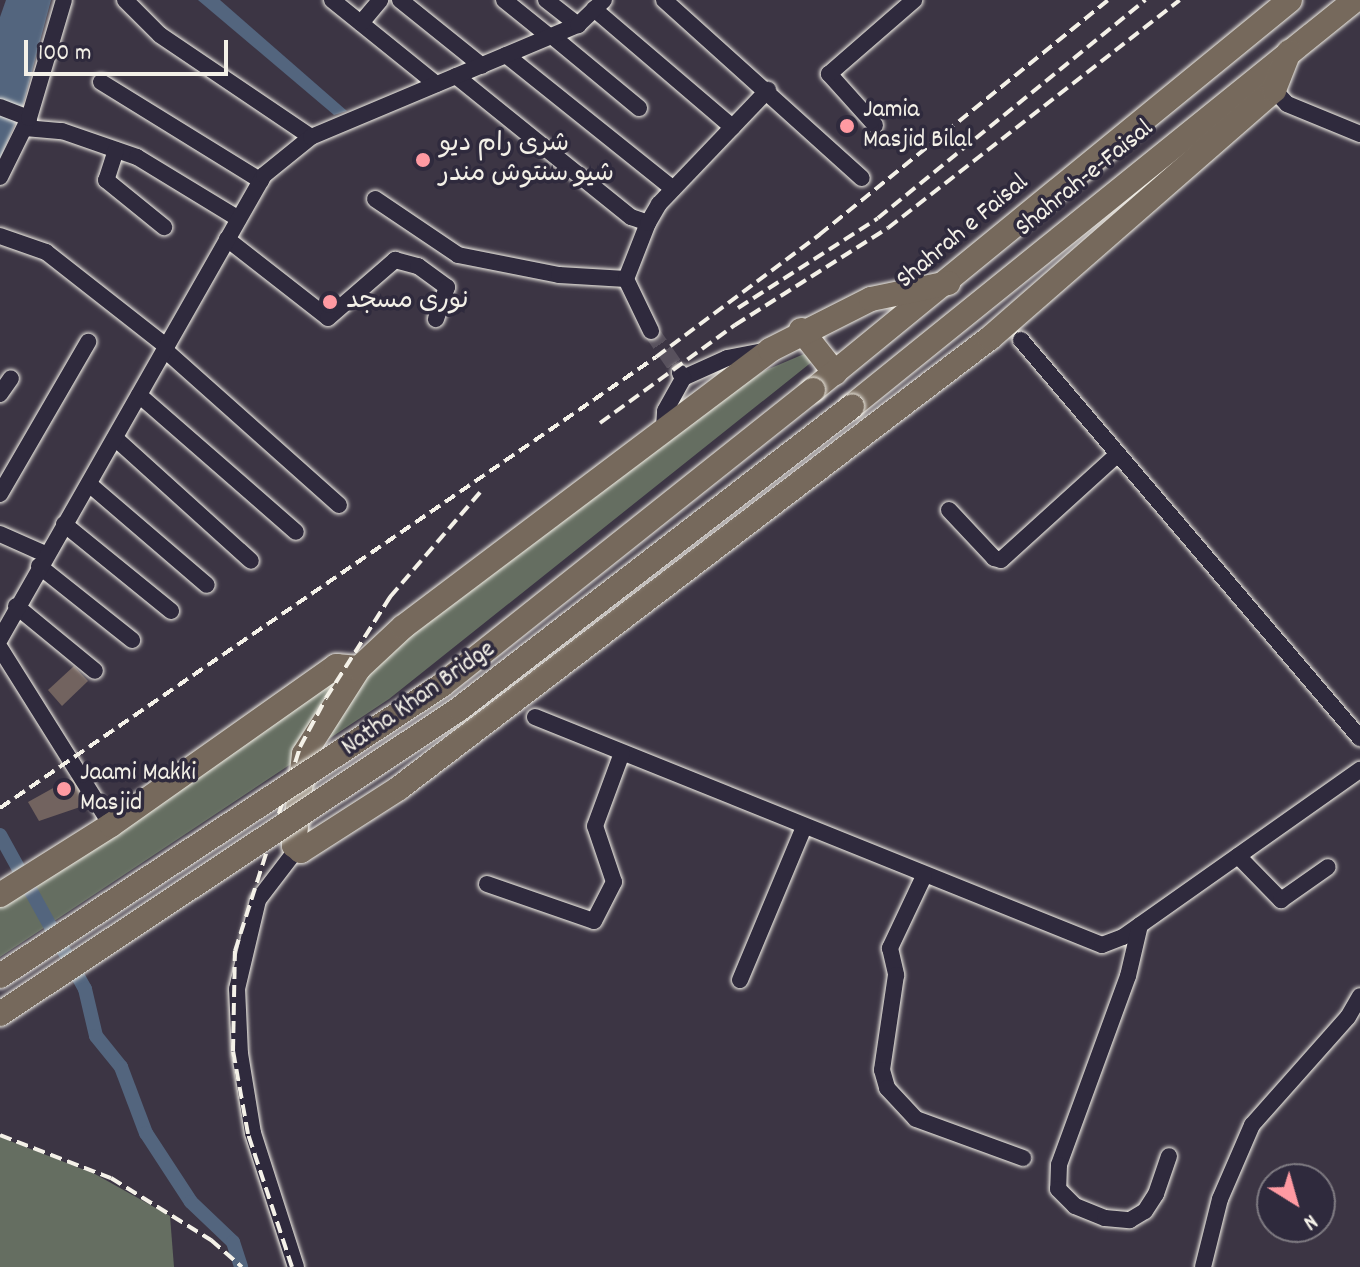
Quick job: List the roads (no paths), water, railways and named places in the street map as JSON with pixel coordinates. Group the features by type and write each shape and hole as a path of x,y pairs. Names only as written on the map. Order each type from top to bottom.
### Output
{"highway":[{"name":"Shahrah-e-Faisal","path":"1147,114 1290,0"},
{"name":"Shahrah-e-Faisal","path":"852,406 1355,0"},
{"path":"948,283 871,299 801,330 664,427 403,627 359,668 304,754 297,849 309,849 399,788 925,390 1274,90 1289,52"},
{"name":"Shahrah e Faisal","path":"813,390 948,283 1147,114"},
{"path":"801,330 835,373"},
{"path":"902,365 925,390"},
{"name":"Natha Khan Bridge","path":"0,976 442,685 813,390"},
{"name":"Natha Khan Bridge","path":"0,1014 459,709 852,406"},
{"path":"1,894 111,825 336,666 359,668"}],"street":[{"path":"0,177 27,123 64,0"},
{"path":"125,0 160,35 311,137"},
{"path":"332,0 436,84"},
{"path":"361,23 380,0"},
{"path":"400,0 482,66"},
{"path":"504,0 639,108"},
{"path":"546,0 578,25"},
{"path":"664,0 768,90 862,178"},
{"path":"875,125 829,74 914,0"},
{"path":"0,639 9,613 89,484 261,181 311,137 578,25 599,5 732,127"},
{"path":"506,55 673,189"},
{"path":"456,76 631,217 648,223"},
{"path":"101,82 261,181"},
{"path":"651,331 626,279 648,223 673,189 768,90"},
{"path":"1274,90 1287,104 1360,134"},
{"path":"0,107 27,123 62,131 116,150 239,219"},
{"path":"116,150 106,180 164,227"},
{"path":"375,199 458,255 559,275 626,279"},
{"path":"0,236 46,252 166,348 339,505"},
{"path":"227,239 328,318 395,260 410,263 447,287 436,319"},
{"path":"1021,340 1360,738"},
{"path":"0,494 88,342"},
{"path":"664,427 670,397 681,375 727,358 770,350"},
{"path":"0,394 11,378"},
{"path":"139,395 296,532"},
{"path":"115,438 251,561"},
{"path":"949,510 994,558 1001,560 1118,454"},
{"path":"89,484 207,585"},
{"path":"64,524 171,611"},
{"path":"0,534 42,560 132,640"},
{"path":"9,613 95,671"},
{"path":"0,648 111,825"},
{"path":"535,717 1082,941 1102,945 1140,925 1360,770"},
{"path":"487,884 594,921 614,882 595,826 622,753"},
{"path":"740,980 804,827"},
{"path":"296,1267 253,1133 237,1016 237,989 258,900 297,849"},
{"path":"1238,856 1281,900 1328,867"},
{"path":"924,876 890,948 896,975 882,1070 887,1088 916,1119 1023,1158"},
{"path":"1140,925 1128,976 1059,1165 1058,1189 1075,1206 1105,1218 1130,1220 1145,1211 1156,1194 1169,1156"},
{"path":"1203,1267 1220,1199 1252,1125 1348,1017 1360,996"}],"water":[{"path":"6,0 51,0 23,105 0,159 0,17"},
{"path":"198,0 220,0 347,111 334,115"}],"waterway":[{"path":"0,835 85,989 96,1036 121,1067 146,1133 191,1202 233,1242 241,1267"}],"tunnel":[{"path":"651,331 680,373"}],"railway":[{"path":"0,808 656,357 819,235 1108,0"},
{"path":"738,308 878,218 1145,0"},
{"path":"600,423 735,325 888,228 1180,0"},
{"path":"292,1267 248,1134 233,1051 235,951 300,747 326,698 390,597 483,489"},
{"path":"0,1135 111,1178 211,1240 242,1267"}],"place":[{"name":"Jamia Masjid Bilal","path":"847,126"},
{"name":"شری رام دیو شیو سنتوش مندر","path":"423,160"},
{"name":"نوری مسجد","path":"330,302"},
{"name":"Jaami Makki Masjid","path":"64,789"}]}
